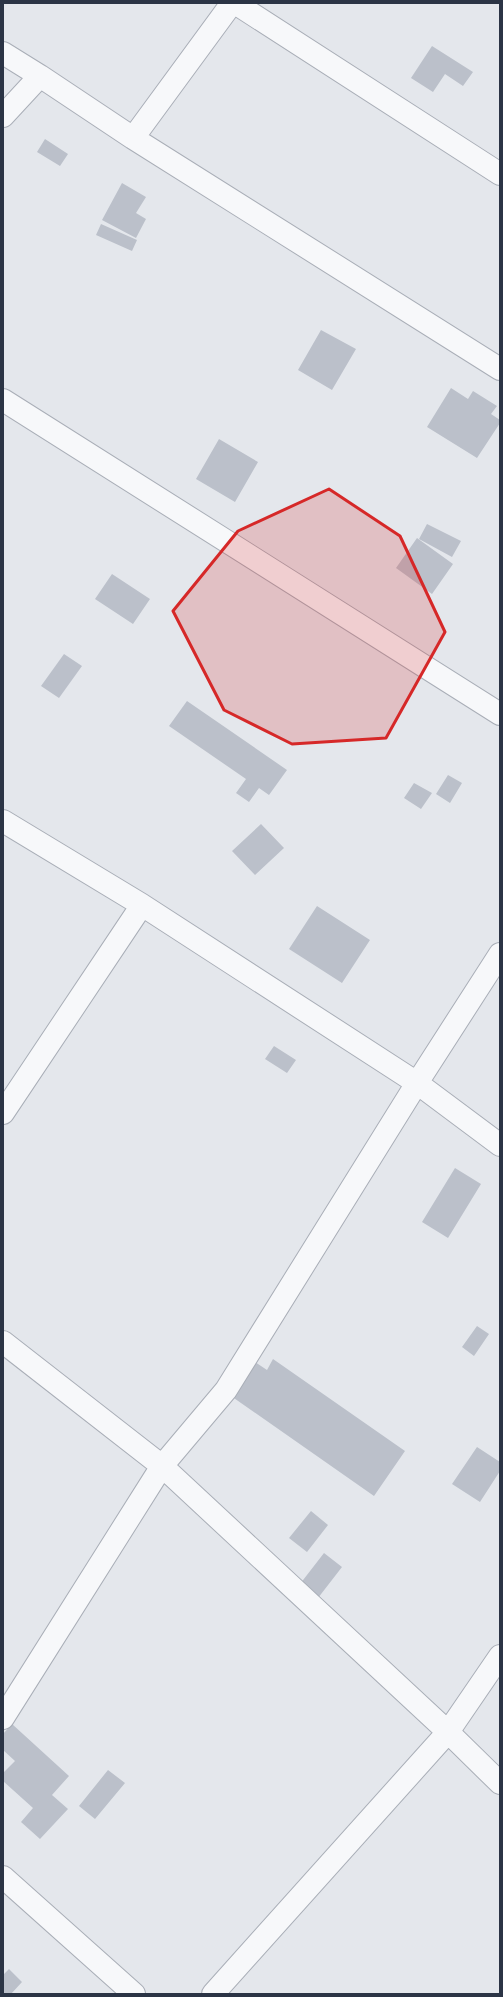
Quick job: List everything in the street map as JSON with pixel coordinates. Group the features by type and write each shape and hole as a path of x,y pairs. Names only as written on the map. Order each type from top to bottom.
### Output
{"street":[{"path":"133,138 233,3 500,174"},
{"path":"3,53 133,138 500,369"},
{"path":"3,116 40,76"},
{"path":"3,400 500,714"},
{"path":"3,821 142,905 416,1083 500,1145"},
{"path":"3,1113 142,905"},
{"path":"3,1718 162,1466 226,1390 416,1083 500,954"},
{"path":"3,1342 162,1466 448,1732 500,1783"},
{"path":"213,1994 448,1732 500,1656"},
{"path":"3,1877 134,1994"}],"highlighted area":[{"path":"329,489 400,536 445,632 386,738 292,744 224,710 173,611 238,531"}],"building":[{"path":"432,46 473,72 463,86 445,74 433,92 411,78"},
{"path":"45,139 68,154 60,166 37,152"},
{"path":"122,183 146,197 136,213 146,219 136,238 102,220"},
{"path":"101,224 137,240 132,251 96,235"},
{"path":"321,330 356,349 332,390 298,370"},
{"path":"451,388 468,399 473,391 497,406 491,414 500,420 500,423 477,458 427,427"},
{"path":"219,439 258,462 235,502 196,479"},
{"path":"427,524 461,541 452,557 419,539"},
{"path":"417,538 453,564 432,594 396,568"},
{"path":"112,574 150,599 133,624 95,599"},
{"path":"64,654 82,666 59,698 41,686"},
{"path":"187,701 287,770 269,795 259,788 249,802 236,793 246,779 169,726"},
{"path":"448,775 462,783 450,803 436,794"},
{"path":"414,783 432,793 421,809 404,798"},
{"path":"261,824 284,848 255,875 232,851"},
{"path":"317,906 370,940 342,983 289,949"},
{"path":"274,1046 296,1060 287,1073 265,1059"},
{"path":"455,1168 481,1184 448,1238 422,1222"},
{"path":"477,1326 489,1334 474,1356 462,1347"},
{"path":"273,1359 405,1451 374,1496 231,1396 255,1362 267,1370"},
{"path":"477,1447 500,1462 500,1471 480,1502 452,1484"},
{"path":"311,1511 328,1525 307,1552 289,1538"},
{"path":"324,1553 342,1567 318,1598 300,1584"},
{"path":"12,1724 69,1776 52,1795 68,1809 40,1839 21,1822 33,1808 3,1781 3,1773 15,1761 3,1750 3,1734"},
{"path":"108,1770 125,1783 95,1819 79,1806"},
{"path":"9,1969 22,1982 11,1994 3,1994 3,1975"}]}
